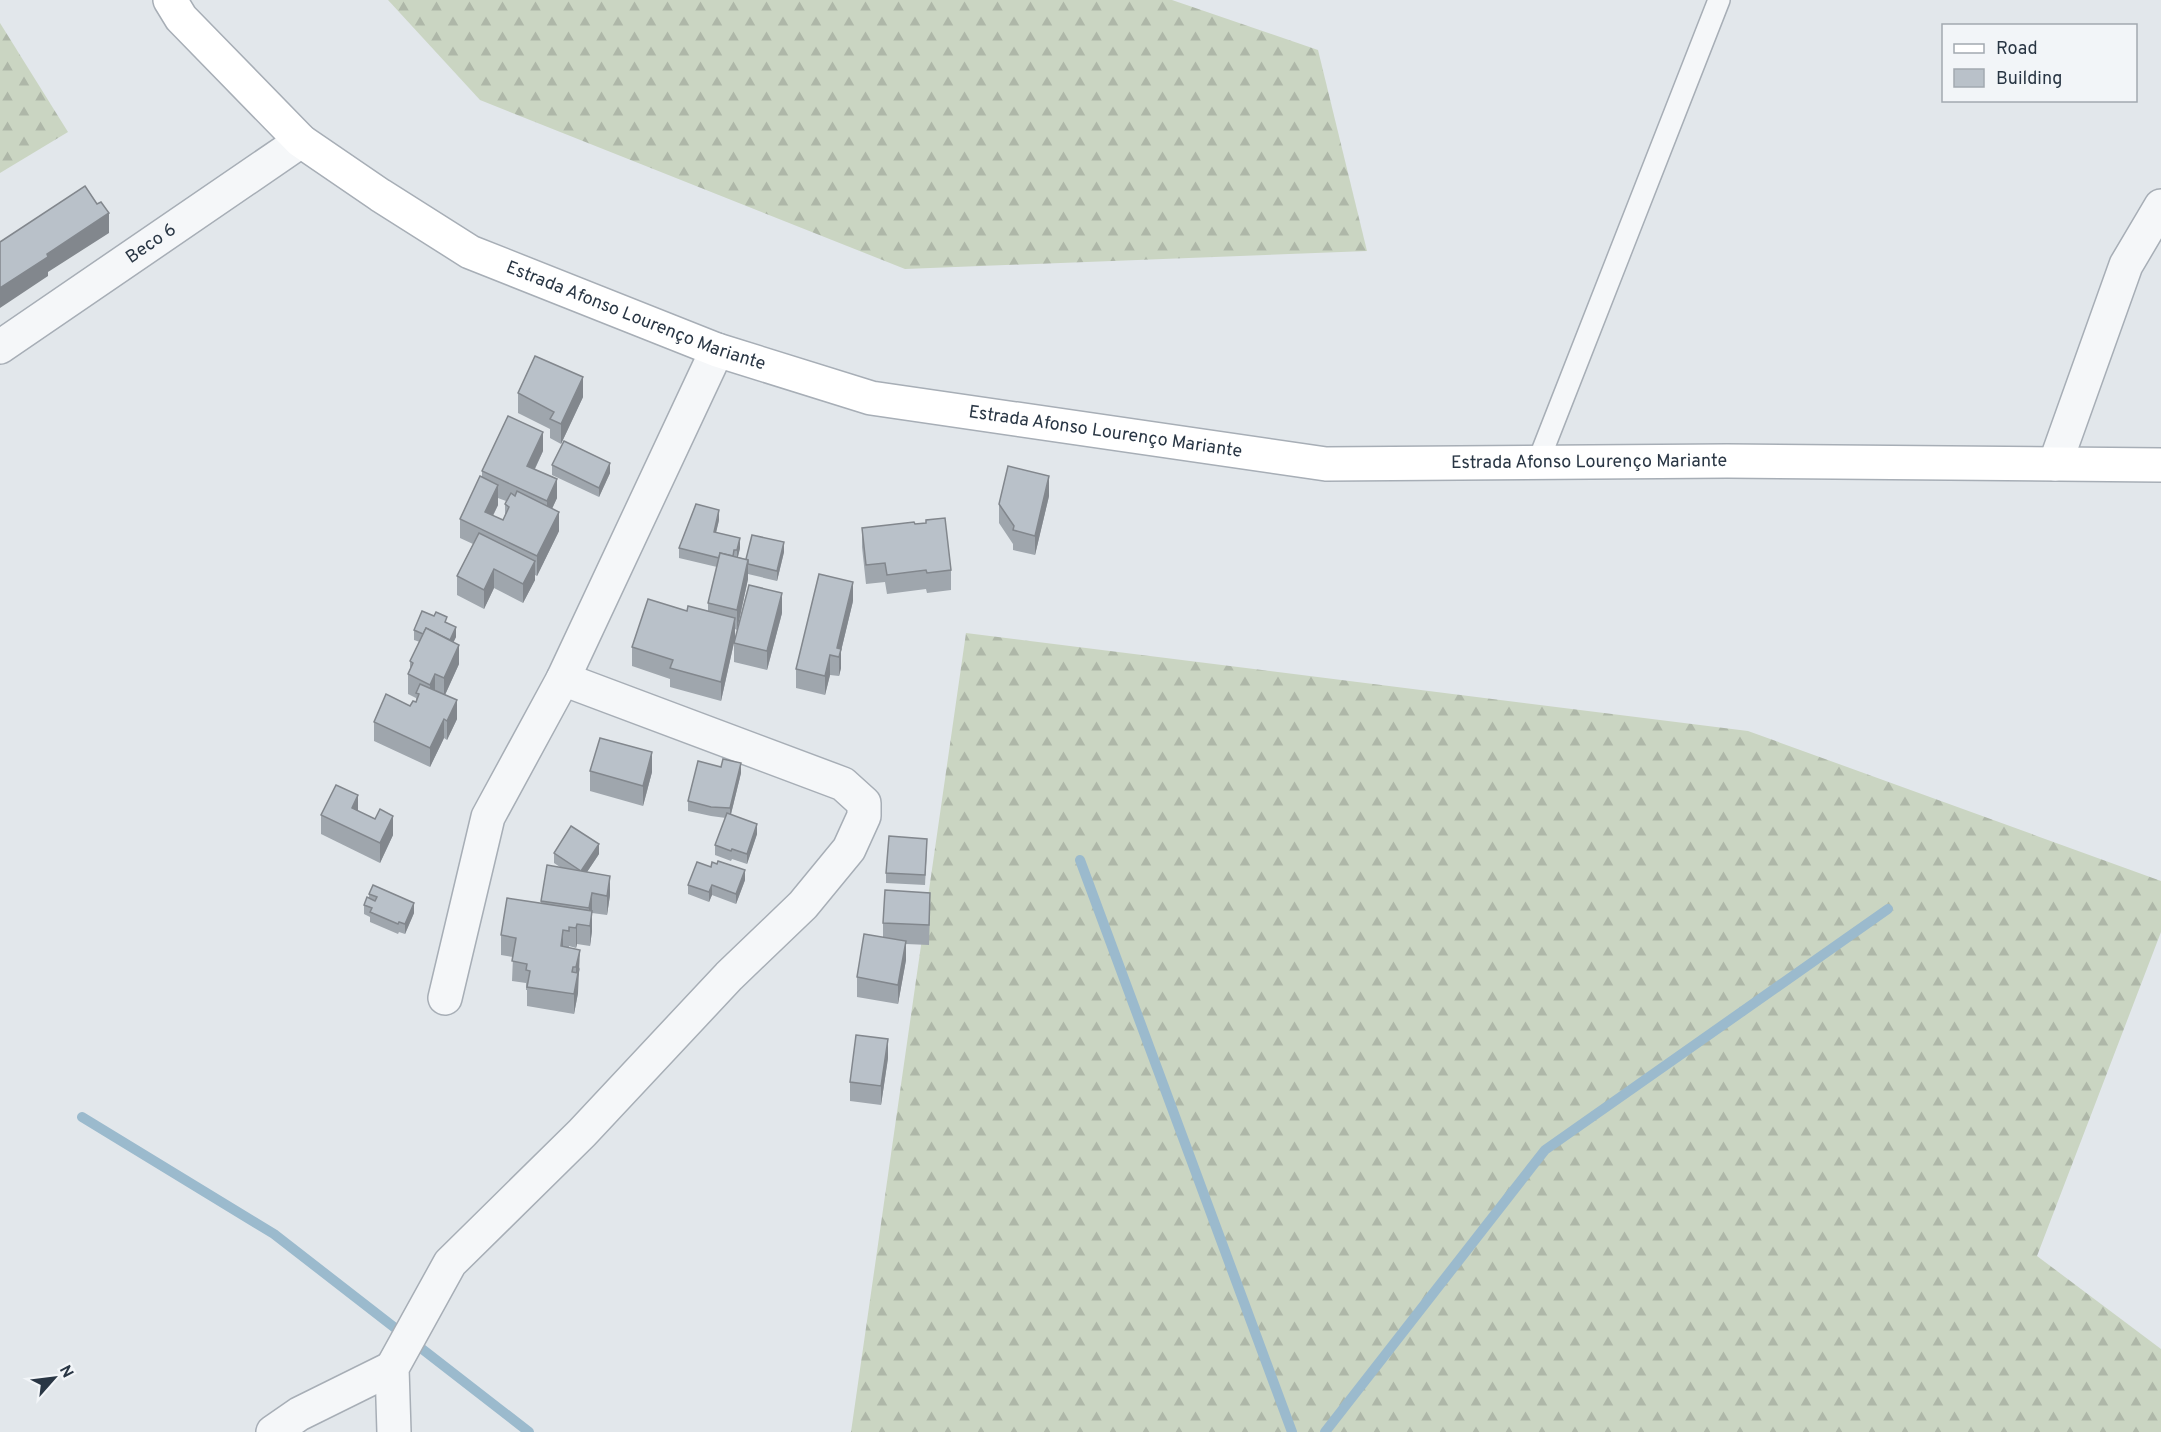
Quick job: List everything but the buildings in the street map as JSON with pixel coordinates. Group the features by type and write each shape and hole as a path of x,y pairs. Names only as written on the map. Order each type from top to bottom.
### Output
{"main road":[{"name":"Estrada Afonso Lourenço Mariante","path":"170,0 181,18 301,141 470,252 717,350 871,398 1326,464 1727,461 2161,465"}],"street":[{"name":"Beco 6","path":"0,347 301,141"},
{"path":"2055,465 2126,265 2161,206"},
{"path":"445,998 488,817 563,679 717,350"},
{"path":"394,1432 392,1368 450,1263 582,1133 729,976 803,905 849,849 864,816 864,803 843,784 563,679"},
{"path":"273,1432 299,1414 392,1368"}],"lane":[{"path":"1538,462 1719,0"}],"green space":[{"path":"388,0 1172,0 1318,50 1367,251 905,269 480,100"},
{"path":"0,23 68,132 0,173"},
{"path":"966,633 1748,731 2161,881 2161,932 2037,1256 2161,1349 2161,1432 851,1432"}],"waterway":[{"path":"1080,860 1292,1432"},
{"path":"1325,1432 1545,1150 1888,909"},
{"path":"82,1117 274,1234 529,1432"}]}
